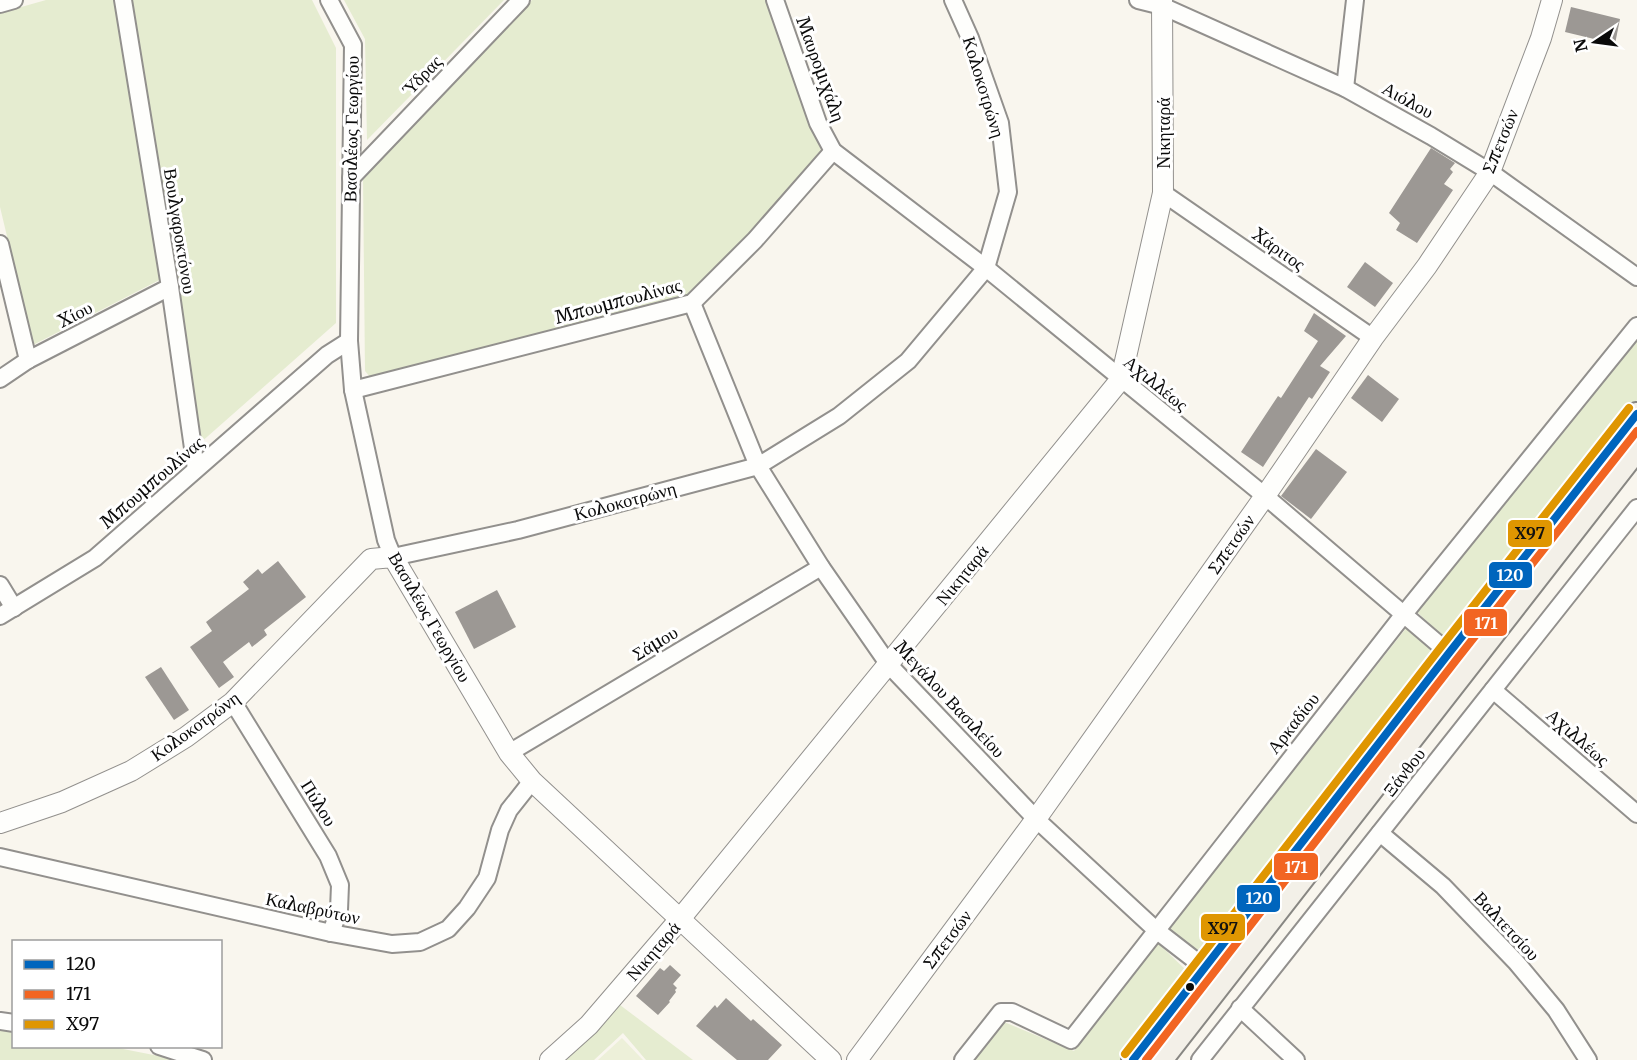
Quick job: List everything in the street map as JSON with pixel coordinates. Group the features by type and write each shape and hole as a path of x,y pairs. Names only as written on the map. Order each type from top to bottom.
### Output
{"main road":[{"path":"1133,1060 1449,652 1637,414"},
{"path":"1161,1060 1637,449"}],"street":[{"path":"0,4 14,0"},
{"name":"Βουλγαροκτόνου","path":"123,0 170,287 196,469"},
{"name":"Βασιλέως Γεωργίου","path":"329,0 352,45 349,340 353,390 386,540 393,557 509,753 532,781 831,1060"},
{"name":"Ύδρας","path":"351,178 522,0"},
{"name":"Μαυρομιχάλη","path":"776,0 818,123 833,151"},
{"name":"Κολοκοτρώνη","path":"0,823 62,802 131,771 186,737 233,702 371,559 393,557 518,530 758,466 839,416 908,361 986,268 1008,192 1000,123 970,38 953,0"},
{"name":"Αιόλου","path":"1138,0 1162,3 1345,88 1490,172 1637,277"},
{"path":"1345,88 1355,0"},
{"name":"Σπετσών","path":"857,1060 1036,819 1265,496 1373,338 1427,266 1490,172 1541,38 1552,0"},
{"name":"Νικηταρά","path":"549,1060 589,1025 680,919 889,666 1121,379 1163,193 1162,3"},
{"name":"Αχιλλέως","path":"833,151 986,268 1265,496 1449,652"},
{"name":"Μπουμπουλίνας","path":"353,390 692,303 755,240 833,151"},
{"name":"Χάριτος","path":"1163,193 1373,338"},
{"path":"0,244 28,360"},
{"name":"Χίου","path":"0,379 28,360 170,287"},
{"name":"Μεγάλου Βασιλείου","path":"692,303 758,466 821,567 889,666 1036,819 1156,930 1204,968"},
{"name":"Αρκαδίου","path":"963,1060 1001,1012 1012,1012 1071,1040 1404,614 1637,326"},
{"name":"Μπουμπουλίνας","path":"7,612 95,558 327,355 349,340"},
{"name":"Ξάνθου","path":"1200,1060 1637,508"},
{"name":"Σάμου","path":"509,753 821,567"},
{"path":"0,585 7,612"},
{"name":"Αχιλλέως","path":"1493,690 1637,814"},
{"name":"Πύλου","path":"233,702 328,855 340,885 339,910 331,933"},
{"name":"Καλαβρύτων","path":"0,857 331,933 392,944 420,942 448,929 467,908 487,878 500,831 509,810 532,781"},
{"name":"Βαλτετσίου","path":"1380,833 1443,886 1516,962 1556,1010 1588,1060"},
{"path":"1240,1008 1296,1060"},
{"path":"162,1048 203,1060"}],"green space":[{"path":"46,0 312,0 336,48 336,323 199,444 177,271 33,345 0,207 0,13"},
{"path":"344,0 504,0 367,140 365,39"},
{"path":"532,0 770,0 821,150 810,171 690,296 371,378 365,371 363,175"},
{"path":"1637,336 1637,400 1450,643 1417,612"},
{"path":"1407,627 1438,657 1203,960 1169,929"},
{"path":"1157,942 1191,975 1123,1060 974,1060 1004,1022 1074,1051"},
{"path":"620,1005 693,1060 646,1060 623,1033 594,1060 563,1060"},
{"path":"0,1030 12,1032 12,1048 118,1048 179,1060 0,1060"},
{"path":"622,1038 643,1060 598,1060"}],"building":[{"path":"1571,7 1620,19 1615,44 1565,32"},
{"path":"1431,148 1455,163 1450,169 1453,172 1444,184 1453,190 1417,243 1396,230 1400,223 1389,213"},
{"path":"1365,262 1393,283 1375,307 1347,287"},
{"path":"1314,313 1346,336 1320,366 1330,372 1312,399 1309,397 1263,467 1241,452 1278,396 1281,398 1318,341 1304,331"},
{"path":"1368,375 1399,399 1382,422 1351,398"},
{"path":"1316,449 1347,472 1311,519 1281,496"},
{"path":"278,561 306,597 264,630 267,635 252,647 249,642 223,662 234,677 219,688 190,647 212,631 206,622 249,589 243,582 258,569 262,574"},
{"path":"497,590 516,627 474,649 455,612"},
{"path":"161,667 189,710 174,720 145,677"},
{"path":"670,965 681,975 673,984 677,988 676,992 658,1015 636,996 660,968 664,971"},
{"path":"726,998 782,1045 768,1060 737,1060 696,1026 715,1005 717,1008"}],"transit line":[{"name":"X97","path":"1125,1054 1629,408"},
{"name":"120","path":"1133,1060 1637,414"},
{"name":"171","path":"1146,1060 1637,431"}]}
